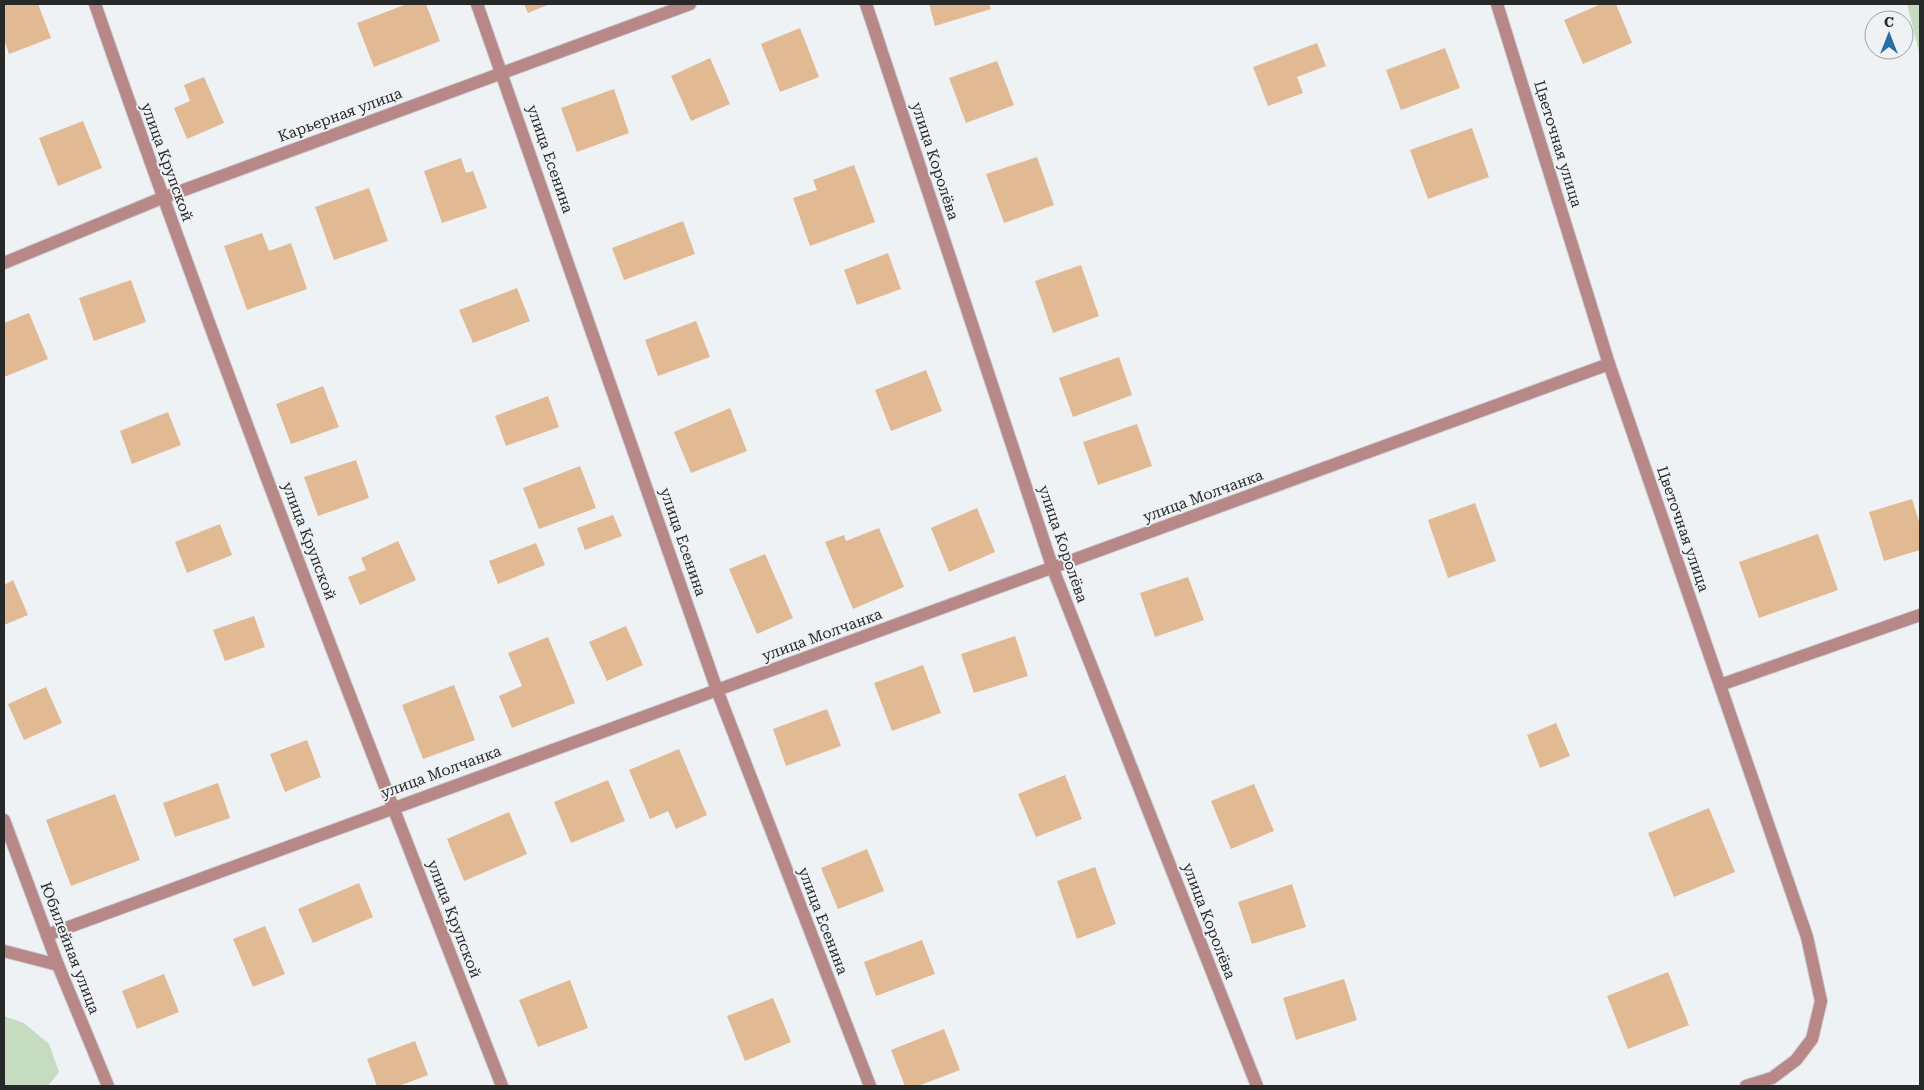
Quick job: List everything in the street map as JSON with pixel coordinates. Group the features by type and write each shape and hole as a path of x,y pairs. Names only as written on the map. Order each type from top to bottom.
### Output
{"street":[{"name":"улица Крупской","path":"95,4 162,198 392,807 502,1086"},
{"name":"улица Есенина","path":"477,4 503,73 717,690 870,1086"},
{"name":"Карьерная улица","path":"4,262 162,198 690,4"},
{"name":"улица Королёва","path":"866,4 1053,569 1257,1086"},
{"name":"Цветочная улица","path":"1497,4 1609,364 1807,937 1821,1001 1812,1039 1796,1060 1772,1078 1746,1086"},
{"name":"улица Молчанка","path":"46,935 392,807 1053,569 1609,364"},
{"path":"1720,685 1920,616"},
{"name":"Юбилейная улица","path":"4,820 46,935 108,1086"},
{"path":"4,951 58,965"}],"green space":[{"path":"1907,4 1920,4 1920,56 1914,32 1914,10 1908,10"},
{"path":"4,1016 24,1023 49,1044 59,1072 48,1086 4,1085"}],"building":[{"path":"4,4 38,4 51,38 9,54 4,39"},
{"path":"407,4 426,4 440,41 374,67 357,23"},
{"path":"524,4 550,4 528,13"},
{"path":"929,4 989,4 991,9 935,26"},
{"path":"1601,4 1616,4 1632,43 1583,64 1564,20"},
{"path":"800,28 819,77 780,92 761,44"},
{"path":"1317,43 1326,66 1297,77 1303,93 1268,106 1253,67"},
{"path":"1445,48 1460,88 1401,110 1386,70"},
{"path":"710,58 730,104 691,121 671,76"},
{"path":"997,61 1014,105 966,123 949,78"},
{"path":"204,77 224,123 187,139 174,108 190,101 184,85"},
{"path":"614,89 629,133 577,152 561,108"},
{"path":"83,121 102,168 58,186 39,138"},
{"path":"1472,128 1489,177 1428,199 1410,150"},
{"path":"1037,157 1054,205 1004,223 986,174"},
{"path":"461,158 466,173 473,171 487,208 442,223 424,171"},
{"path":"854,165 875,222 810,246 793,198 817,190 813,180"},
{"path":"369,188 388,241 334,260 315,207"},
{"path":"683,221 695,254 624,280 612,248"},
{"path":"262,233 269,251 291,243 307,289 247,310 224,246"},
{"path":"888,253 901,289 857,305 844,270"},
{"path":"1081,265 1099,316 1053,333 1035,281"},
{"path":"131,280 146,322 94,341 79,298"},
{"path":"517,288 530,321 473,343 459,310"},
{"path":"29,313 48,359 4,377 4,323"},
{"path":"696,321 710,357 658,376 645,340"},
{"path":"1119,357 1132,395 1073,417 1059,378"},
{"path":"926,370 942,411 891,431 875,390"},
{"path":"323,386 339,427 291,444 276,404"},
{"path":"548,396 559,427 506,446 495,416"},
{"path":"730,408 747,451 691,473 674,432"},
{"path":"168,412 181,445 132,464 120,431"},
{"path":"1137,424 1152,466 1098,485 1083,442"},
{"path":"356,460 369,498 318,516 304,477"},
{"path":"580,466 596,508 539,529 523,488"},
{"path":"1912,499 1920,525 1920,550 1884,561 1869,512"},
{"path":"1475,503 1496,561 1448,578 1428,520"},
{"path":"977,508 995,552 949,572 931,528"},
{"path":"613,515 622,536 585,550 577,528"},
{"path":"220,524 232,555 187,573 175,542"},
{"path":"879,528 904,587 853,609 825,542 844,535 846,541"},
{"path":"1818,534 1838,590 1759,618 1739,562"},
{"path":"398,541 416,580 360,605 348,577 366,570 361,558"},
{"path":"536,543 545,565 498,584 489,561"},
{"path":"765,554 793,618 757,634 729,569"},
{"path":"1188,577 1204,620 1155,637 1140,593"},
{"path":"13,580 28,615 4,625 4,585"},
{"path":"254,616 265,647 225,661 213,630"},
{"path":"626,626 643,665 607,681 589,642"},
{"path":"1015,636 1028,676 974,693 961,654"},
{"path":"548,637 575,703 512,728 499,696 522,686 508,653"},
{"path":"923,665 941,713 892,731 874,683"},
{"path":"454,685 475,740 423,759 402,705"},
{"path":"46,687 62,723 24,740 8,704"},
{"path":"827,709 841,746 786,766 773,729"},
{"path":"1556,723 1570,756 1540,768 1527,735"},
{"path":"307,740 321,777 285,792 270,754"},
{"path":"679,749 707,815 676,829 668,811 650,819 629,770"},
{"path":"1065,775 1082,819 1036,837 1018,794"},
{"path":"608,780 625,821 571,843 554,802"},
{"path":"218,783 230,818 175,837 163,803"},
{"path":"1254,784 1274,831 1231,849 1211,801"},
{"path":"115,794 140,860 71,886 46,820"},
{"path":"1709,808 1735,872 1674,897 1648,833"},
{"path":"509,812 527,854 464,881 447,839"},
{"path":"867,849 884,891 838,909 821,868"},
{"path":"1095,867 1116,924 1077,939 1057,881"},
{"path":"359,883 373,917 313,943 298,909"},
{"path":"1292,884 1306,927 1252,944 1238,902"},
{"path":"265,926 285,974 253,987 233,939"},
{"path":"922,940 935,974 876,996 864,962"},
{"path":"1668,972 1689,1025 1628,1049 1607,996"},
{"path":"164,974 179,1012 137,1029 122,991"},
{"path":"1344,979 1357,1020 1296,1040 1283,998"},
{"path":"570,980 588,1028 538,1047 519,1000"},
{"path":"773,998 791,1042 745,1061 727,1016"},
{"path":"944,1029 960,1070 918,1086 905,1086 891,1050"},
{"path":"415,1041 428,1075 399,1086 377,1086 367,1059"}]}
